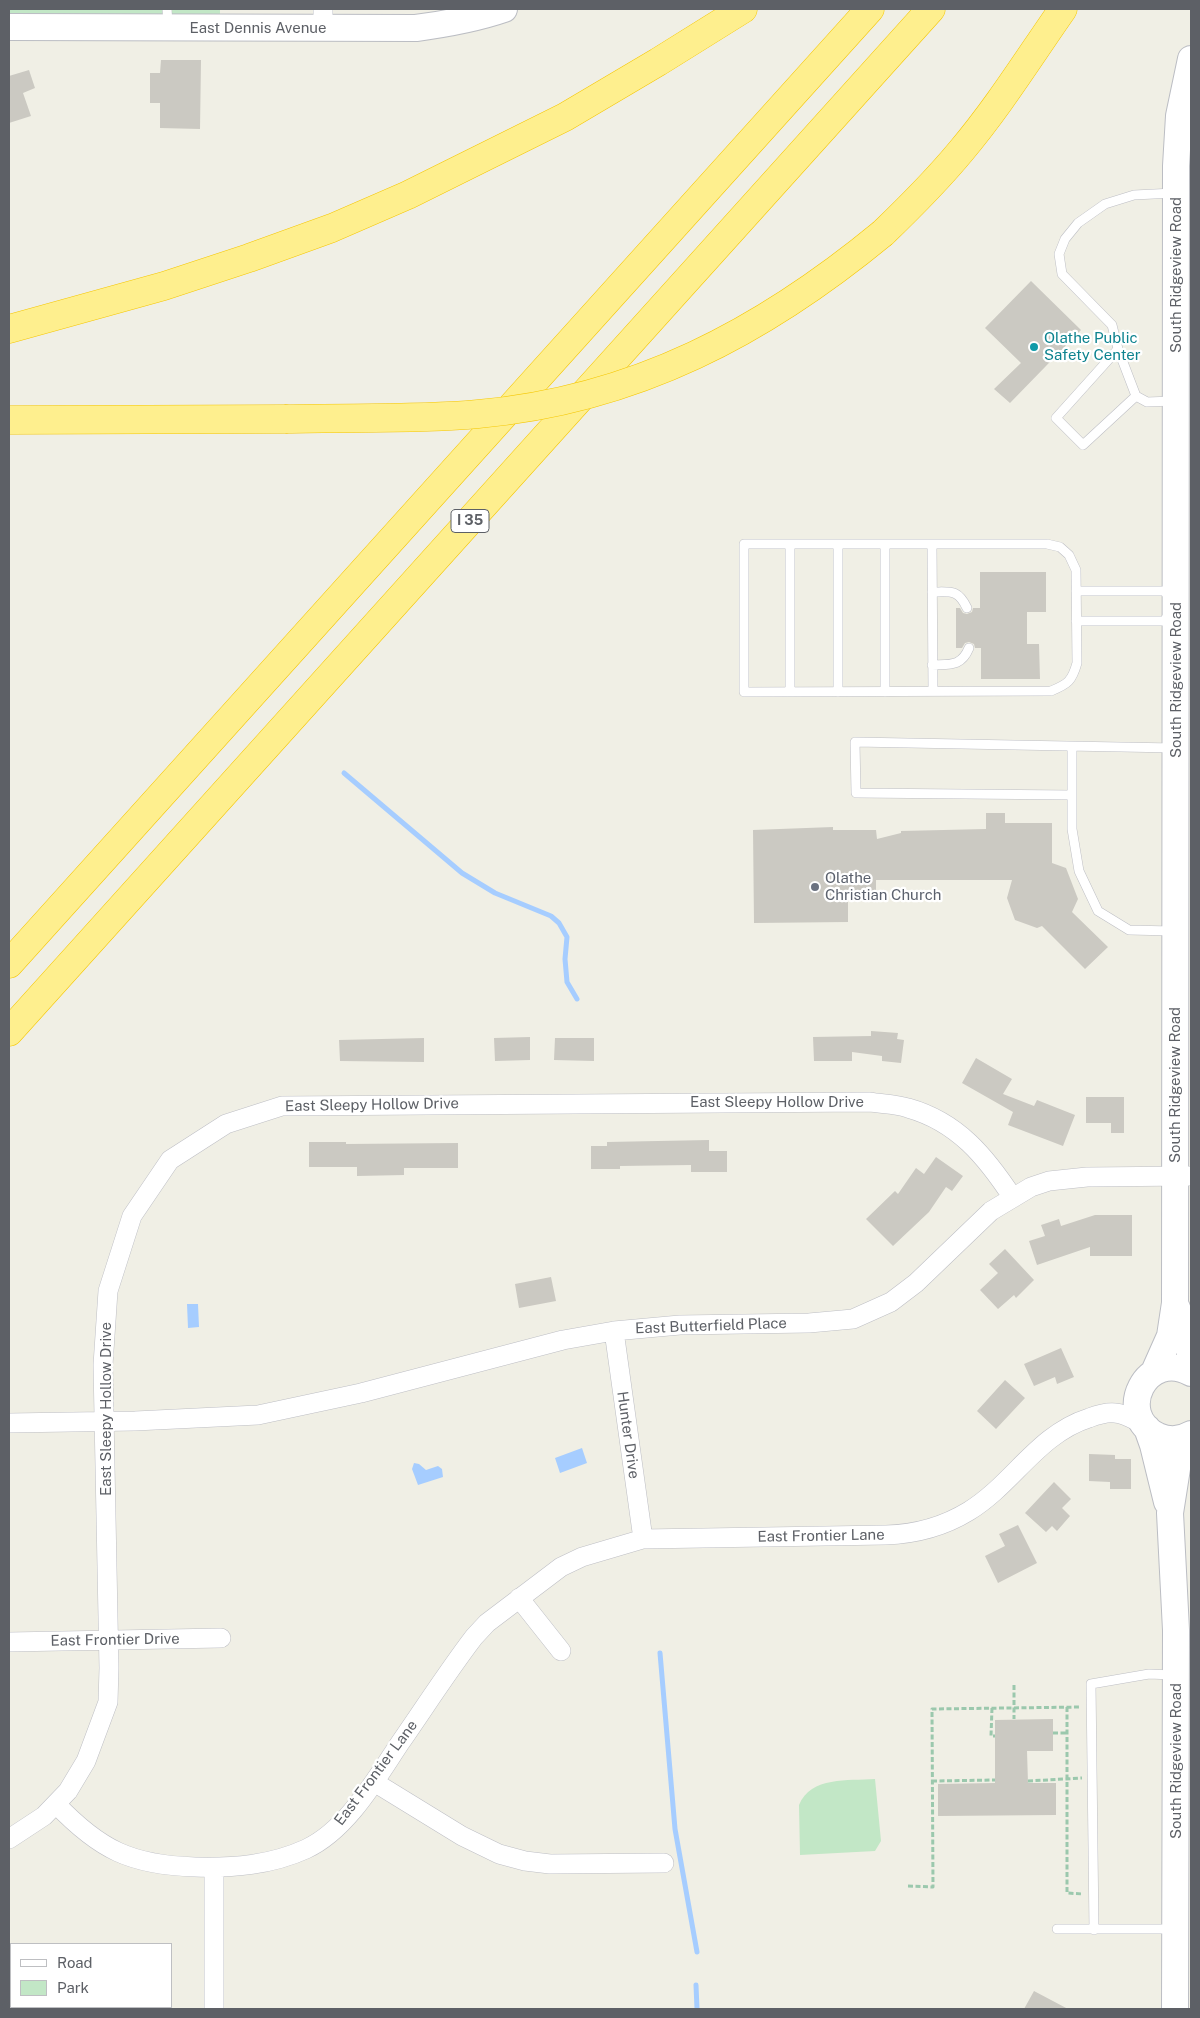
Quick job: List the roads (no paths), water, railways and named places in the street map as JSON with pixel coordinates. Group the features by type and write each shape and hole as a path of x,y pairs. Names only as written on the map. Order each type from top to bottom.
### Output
{"highway":[{"path":"9,329 164,286 249,258 332,228 408,195 564,117 743,9"},
{"path":"9,964 870,9"},
{"name":"I 35","path":"9,1032 931,9"},
{"path":"9,420 428,418 480,414 569,399 623,384 675,364 759,323 846,264 883,234 927,190 962,150 993,110 1063,9"}],"main road":[{"name":"East Dennis Avenue","path":"9,27 167,18 323,18 416,28 452,24 504,9"},
{"name":"South Ridgeview Road","path":"1175,1303 1183,1176 1181,941 1176,748 1184,719 1176,605 1176,401 1184,228 1176,193 1179,116 1191,59"},
{"path":"1175,1303 1187,1337 1191,1359"},
{"path":"1170,1513 1153,1445 1138,1414 1136,1402 1170,1336 1175,1303"},
{"path":"1147,1381 1166,1368 1178,1368 1191,1373"},
{"path":"1145,1426 1162,1438 1174,1439 1188,1435"},
{"path":"1170,1513 1178,1462 1188,1435"},
{"name":"South Ridgeview Road","path":"1170,1513 1183,1629 1176,1675 1175,2009"}],"street":[{"name":"East Sleepy Hollow Drive","path":"9,1839 44,1816 68,1792 86,1761 108,1702 109,1640 103,1365 108,1291 132,1216 170,1160 226,1124 282,1106 870,1102 907,1107 928,1115 965,1138 978,1149 995,1170 1013,1198"},
{"name":"East Butterfield Place","path":"9,1423 105,1422 258,1415 361,1392 563,1340 614,1331 680,1325 809,1323 853,1319 891,1302 916,1283 991,1211 1030,1187 1049,1181 1087,1177 1183,1176"},
{"name":"Hunter Drive","path":"614,1331 642,1539"},
{"path":"1100,1414 1147,1381"},
{"path":"1100,1414 1114,1413 1127,1416 1145,1426"},
{"name":"East Frontier Lane","path":"56,1804 92,1838 123,1856 168,1866 214,1868 268,1862 307,1848 334,1830 346,1818 374,1782 474,1637 487,1623 561,1567 582,1557 642,1539 886,1535 905,1534 934,1528 971,1510 1047,1440 1070,1426 1100,1414"},
{"path":"519,1598 561,1651"},
{"name":"East Frontier Drive","path":"9,1642 221,1638"},
{"path":"374,1782 462,1836 508,1857 550,1864 664,1863"},
{"path":"214,1868 214,2009"}],"lane":[{"path":"1176,193 1134,195 1104,204 1078,223 1065,239 1059,254 1062,274 1112,325 1118,349 1136,396 1147,402 1176,401"},
{"path":"1118,349 1056,418 1083,445 1136,396"},
{"path":"744,544 838,544 1046,544 1060,547 1069,555 1076,570 1077,663 1073,676 1065,686 1051,691 744,692 744,544"},
{"path":"790,544 790,692"},
{"path":"838,544 838,692"},
{"path":"884,544 885,692"},
{"path":"932,544 933,692"},
{"path":"1076,592 1164,591 1176,605 1164,621 1076,621"},
{"path":"932,592 956,592 962,597 967,608"},
{"path":"932,665 960,662 965,657 969,648"},
{"path":"1072,795 856,793 855,742 1176,748"},
{"path":"1072,747 1072,829 1079,871 1098,911 1129,930 1181,941"},
{"path":"1094,1930 1091,1684 1149,1674 1176,1675"},
{"path":"1056,1930 1175,1929"}],"water":[{"path":"187,1304 198,1304 199,1327 188,1328"},
{"path":"582,1448 587,1463 560,1473 555,1458"},
{"path":"414,1463 419,1464 426,1470 438,1466 442,1469 443,1477 418,1485 412,1469"}],"waterway":[{"path":"344,773 462,873 495,893 551,916 559,923 567,937 565,959 567,982 577,999"},
{"path":"660,1653 675,1829 697,1952"},
{"path":"696,1985 697,2009"}],"place":[{"name":"Olathe Public Safety Center","path":"1034,347"},
{"name":"Olathe Christian Church","path":"815,887"}]}
